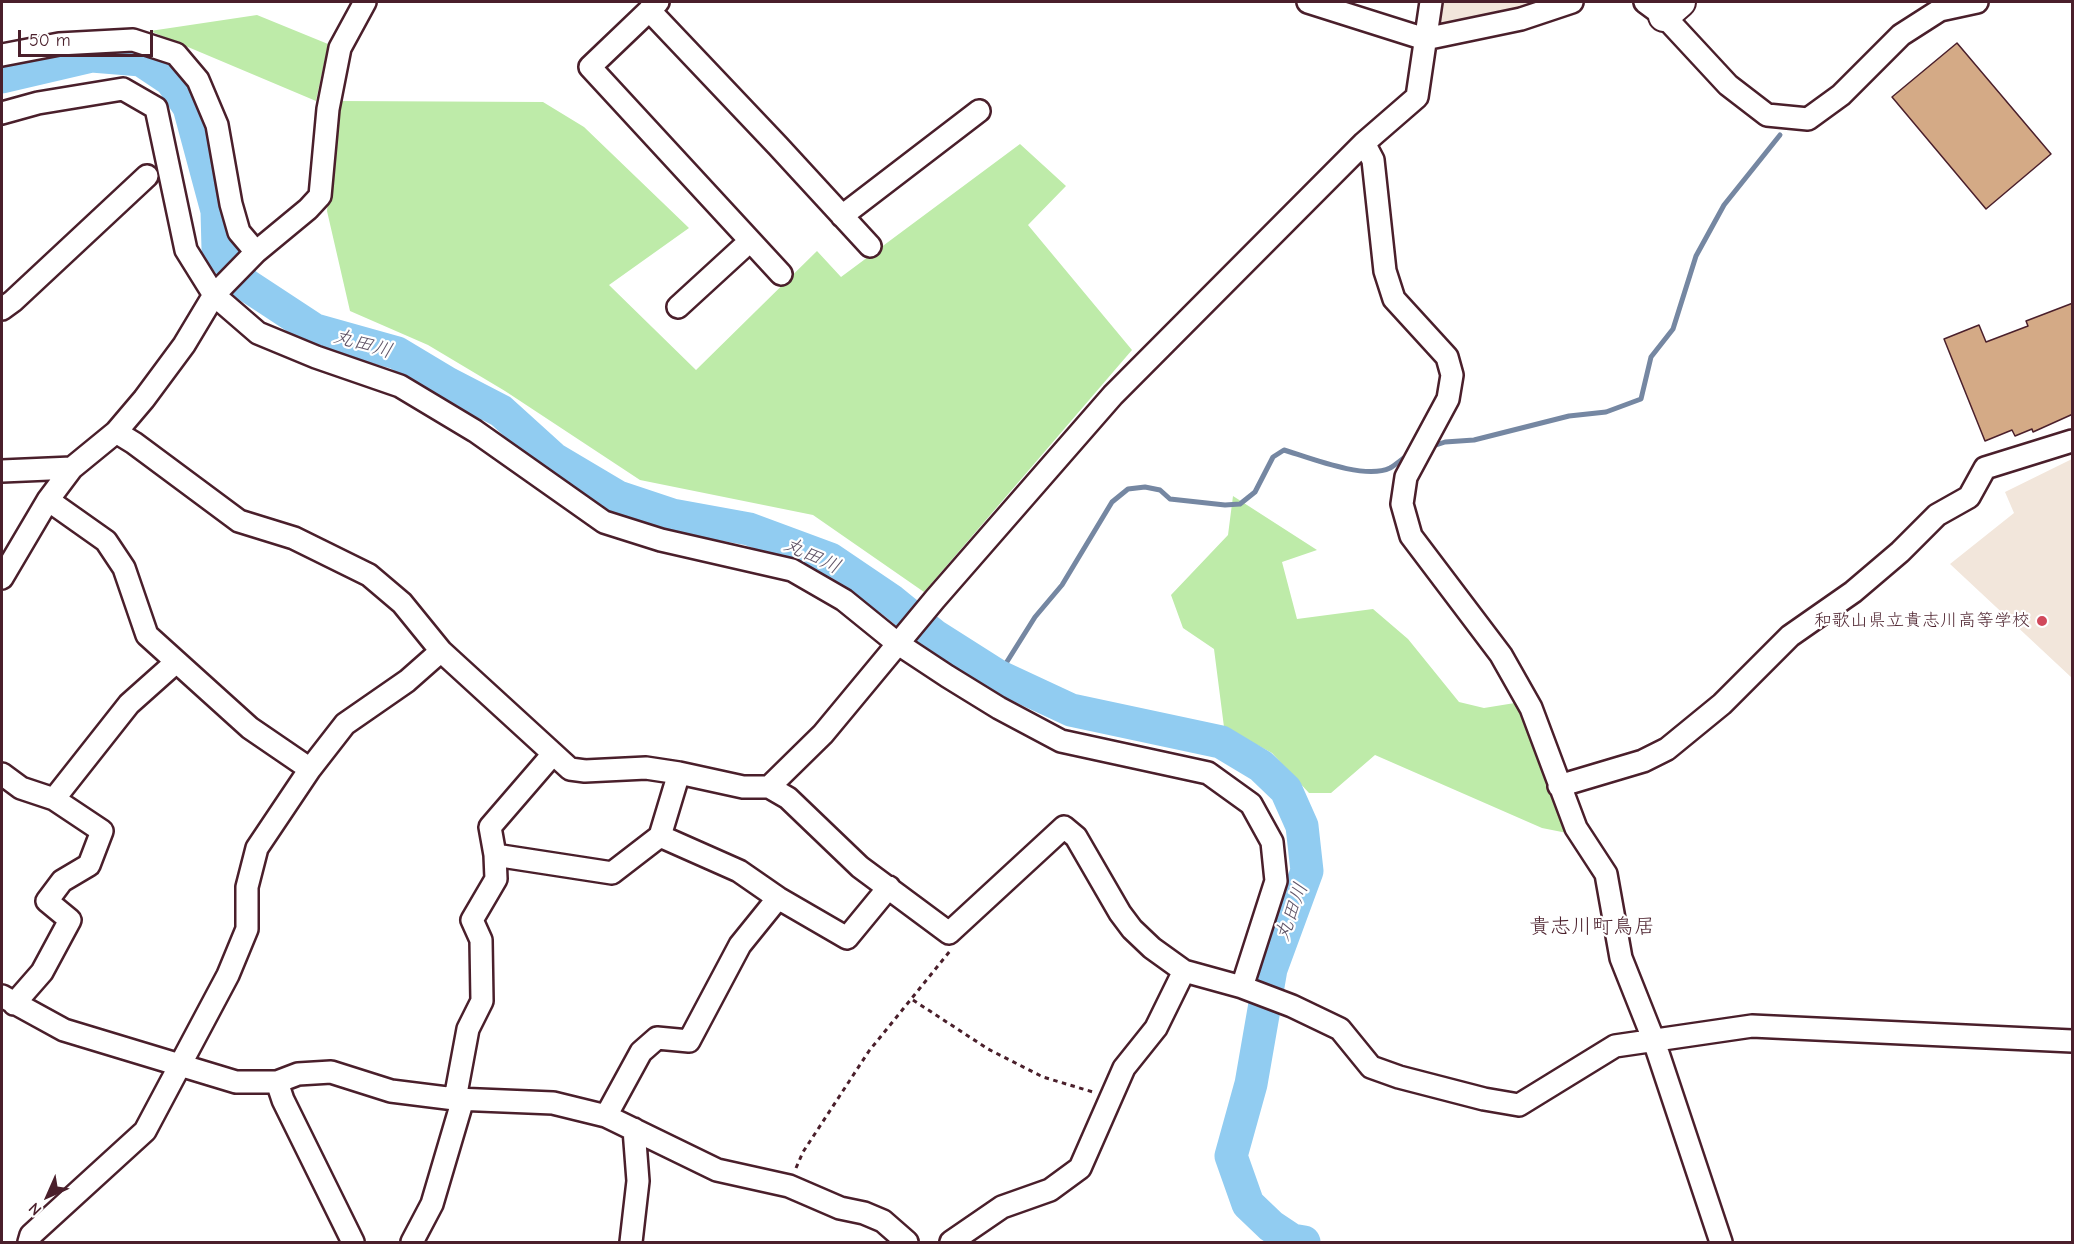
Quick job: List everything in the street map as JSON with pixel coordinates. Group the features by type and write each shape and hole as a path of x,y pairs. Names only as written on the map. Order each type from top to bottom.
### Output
{"street":[{"path":"2,578 48,500 72,468 116,432 144,399 184,345 214,295 256,252 308,209 320,196 328,109 340,48 365,2"},
{"path":"1308,2 1425,39 1521,18 1572,2"},
{"path":"769,787 823,734 897,643 1113,395 1364,143 1417,97 1431,2"},
{"path":"1663,6 1728,85 1767,115 1808,119 1841,95 1901,35 1940,10 1977,2"},
{"path":"781,274 590,67 653,6 870,246"},
{"path":"2,55 59,44 133,40 176,54 198,80 218,125 238,232 256,252"},
{"path":"2,113 38,103 123,89 156,108 186,250 214,295 258,333 316,357 400,386 475,431 604,522 662,540 792,570 844,600 897,643 999,708 1061,741 1208,773 1251,804 1272,842 1276,881 1242,987"},
{"path":"842,216 980,111"},
{"path":"1364,143 1373,160 1385,271 1394,299 1447,357 1452,375 1448,399 1406,477 1402,504 1411,536 1501,655 1531,708 1576,828 1606,874 1621,958 1654,1041 1721,1242"},
{"path":"5,299 147,176"},
{"path":"678,307 750,241"},
{"path":"116,432 239,521 294,538 369,575 402,603 441,651 570,769 585,771 646,768 679,772 743,787 769,787 788,798 860,867 949,933 1064,828 1076,837 1120,913 1132,929 1152,948 1184,971 1242,987 1292,1006 1340,1029 1371,1067 1399,1077 1484,1099 1519,1105 1615,1046 1752,1026 2073,1041"},
{"path":"1559,786 1643,761 1667,749 1722,704 1790,636 1853,592 1900,552 1937,515 1969,497 1985,468 2073,441"},
{"path":"2,471 72,468"},
{"path":"48,500 106,541 124,568 147,635 175,663 250,728 310,769"},
{"path":"29,1242 31,1235 145,1131 228,975 247,929 247,887 257,848 310,769 345,724 407,681 441,651"},
{"path":"54,799 129,704 175,663"},
{"path":"412,1242 432,1204 459,1099 468,1029 482,1001 481,940 472,920 496,879 490,827 553,754"},
{"path":"495,855 612,873 660,836 679,772"},
{"path":"2,774 21,788 54,799 102,831 88,865 62,881 47,901 70,920 42,972 8,1000 64,1030 236,1082 276,1082 298,1074 331,1072 392,1091 459,1099 553,1103 606,1116 717,1170 789,1186 840,1208 864,1213 883,1221 907,1242"},
{"path":"660,836 740,871 778,898 847,938 889,887"},
{"path":"606,1116 641,1052 657,1038 689,1041 740,945 778,898"},
{"path":"951,1242 1002,1207 1050,1190 1080,1168 1124,1068 1156,1028 1184,971"},
{"path":"276,1082 353,1242"},
{"path":"631,1242 638,1181 634,1129"}],"path":[{"path":"789,1186 803,1152 869,1051 955,945 949,933"},
{"path":"912,999 988,1049 1043,1077 1112,1098"}],"shaded area":[{"path":"1439,2 1535,2 1480,19 1435,27"},
{"name":"和歌山県立貴志川高等学校","path":"2072,459 2072,678 1950,564 2014,513 2005,492"}],"green space":[{"path":"257,15 328,44 316,101 150,31"},
{"path":"339,101 543,102 584,127 689,228 609,285 696,370 817,251 841,277 1020,144 1066,186 1028,225 1132,350 924,592 813,515 640,480 505,391 428,345 350,311 327,211"},
{"path":"1233,496 1317,550 1282,562 1297,619 1373,609 1408,639 1459,702 1484,708 1521,702 1572,834 1542,828 1375,755 1331,793 1309,793 1272,753 1224,727 1214,649 1183,628 1171,595 1228,535"}],"building":[{"path":"1957,43 2051,154 1986,209 1892,97"},
{"path":"2073,303 2073,414 2033,432 2032,429 2015,436 2012,430 1985,441 1944,339 1979,325 1986,342 2028,326 2026,321"}],"waterway":[{"name":"丸田川","path":"2,77 92,56 141,60 171,80 189,107 217,211 218,249 245,284 315,330 397,353 447,383 501,411 554,459 618,497 672,515 749,529 830,559 892,601 935,636 998,676 1071,710 1221,742 1261,766 1286,790 1302,826 1307,871 1271,969 1251,1084 1231,1156 1248,1204 1271,1226 1292,1240 1304,1242"},
{"path":"1430,447 1445,442 1474,440 1569,416 1606,412 1641,399 1651,357 1673,329 1696,256 1724,205 1780,135"},
{"path":"998,676 1035,617 1062,585 1112,502 1128,489 1145,487 1160,490 1170,499 1225,505 1240,504 1255,492 1273,457 1284,450 1352,470 1367,471 1390,468 1410,454"}],"place":[{"name":"和歌山県立貴志川高等学校","path":"2042,621"}],"district":[{"name":"貴志川町鳥居","path":"1592,927"}]}
